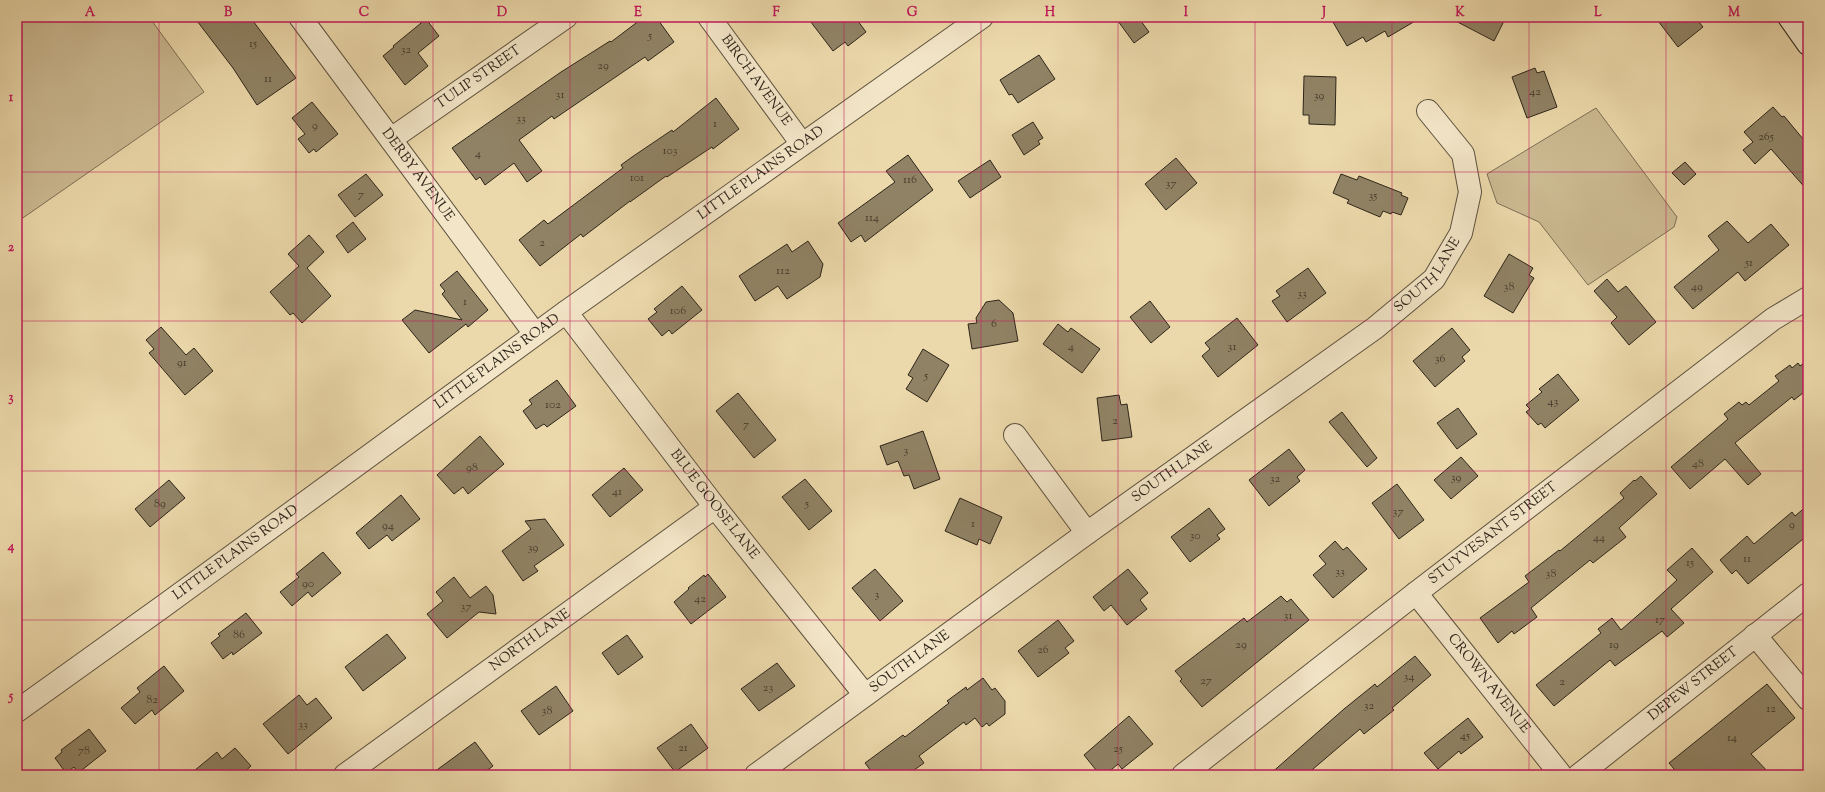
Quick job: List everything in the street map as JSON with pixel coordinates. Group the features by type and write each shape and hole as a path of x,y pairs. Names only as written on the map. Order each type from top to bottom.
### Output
{"street":[{"name":"DERBY AVENUE","path":"300,17 535,334"},
{"name":"TULIP STREET","path":"391,139 566,17"},
{"name":"BIRCH AVENUE","path":"709,17 802,144"},
{"name":"LITTLE PLAINS ROAD","path":"17,711 172,601 535,334 982,17"},
{"path":"1789,17 1808,44"},
{"name":"SOUTH LANE","path":"756,775 1087,533 1375,328 1434,279 1461,233 1470,192 1463,154 1428,110"},
{"name":"STUYVESANT STREET","path":"1183,775 1416,593 1773,319 1808,298"},
{"name":"BLUE GOOSE LANE","path":"566,312 715,506 865,695"},
{"path":"1015,435 1087,533"},
{"name":"NORTH LANE","path":"346,775 715,506"},
{"name":"CROWN AVENUE","path":"1416,593 1561,775"},
{"name":"DEPEW STREET","path":"1578,775 1808,594"},
{"path":"1755,636 1808,699"}],"shaded area":[{"path":"17,17 149,17 204,92 17,222"},
{"path":"1596,108 1677,217 1674,227 1588,285 1539,222 1497,203 1487,174"}],"building":[{"path":"194,17 250,17 296,78 257,105 233,68"},
{"path":"644,17 656,17 674,42 648,61 645,57 554,119 552,116 519,140 542,171 527,182 514,163 485,185 480,177 476,180 452,148 561,72 610,41 611,42"},
{"path":"807,17 855,17 866,32 848,46 845,42 833,51"},
{"path":"1115,17 1138,17 1149,32 1134,43"},
{"path":"1330,17 1422,17 1388,37 1385,31 1366,42 1363,37 1347,46"},
{"path":"1448,17 1506,17 1494,41"},
{"path":"1655,17 1695,17 1703,27 1678,47"},
{"path":"426,19 439,36 418,53 428,66 405,85 383,56"},
{"path":"1039,55 1055,79 1018,103 1012,94 1009,95 1000,80"},
{"path":"1535,68 1537,73 1544,71 1557,107 1527,118 1512,77"},
{"path":"1304,76 1336,77 1335,125 1309,124 1309,115 1303,115"},
{"path":"716,98 739,129 713,149 712,147 667,177 666,176 583,237 581,234 540,266 519,240 544,220 548,224 623,168 621,165 672,130 673,132"},
{"path":"312,102 338,134 316,152 314,149 309,153 298,139 305,134 292,118"},
{"path":"1773,107 1782,117 1784,116 1808,145 1808,191 1771,149 1755,164 1743,150 1753,142 1744,132"},
{"path":"1033,122 1043,138 1038,141 1040,144 1024,155 1012,135"},
{"path":"908,155 933,190 865,242 861,235 851,242 838,223 895,182 886,171"},
{"path":"1176,158 1197,183 1166,210 1145,184"},
{"path":"990,160 1001,177 970,198 958,181"},
{"path":"1685,162 1696,174 1684,185 1672,173"},
{"path":"366,174 383,195 355,217 338,195"},
{"path":"1341,174 1357,180 1359,176 1402,193 1401,195 1408,198 1401,215 1383,211 1380,217 1347,203 1349,200 1333,193"},
{"path":"1727,221 1748,243 1771,224 1789,245 1745,281 1738,272 1693,309 1674,287 1719,250 1708,236"},
{"path":"353,222 366,239 348,253 336,236"},
{"path":"309,235 324,252 307,268 331,296 302,323 293,313 290,315 270,292 299,266 288,254"},
{"path":"808,241 823,264 820,277 787,299 778,286 755,301 739,276 787,244 792,252"},
{"path":"1509,254 1533,268 1529,275 1534,278 1513,313 1484,296"},
{"path":"1308,268 1326,293 1287,322 1272,301 1280,296 1276,291"},
{"path":"457,271 488,310 468,327 466,324 429,353 402,320 415,310 462,320 442,294 445,291 440,285"},
{"path":"1607,279 1618,292 1626,286 1656,322 1629,345 1611,323 1617,317 1594,291"},
{"path":"682,286 702,310 672,334 669,330 662,336 648,319 657,312 654,309"},
{"path":"999,300 1013,313 1018,341 972,349 968,324 977,323 976,318 986,302"},
{"path":"1150,301 1170,327 1151,343 1130,317"},
{"path":"1237,318 1258,345 1218,377 1202,356 1210,349 1205,343"},
{"path":"1058,324 1068,332 1071,328 1100,349 1082,373 1043,344"},
{"path":"161,327 186,355 194,348 213,371 185,395 149,353 154,349 146,340"},
{"path":"1452,328 1470,350 1462,357 1465,361 1435,387 1413,361"},
{"path":"923,349 949,365 927,402 906,389 913,378 908,375"},
{"path":"1808,360 1808,389 1794,400 1792,397 1735,443 1761,474 1748,485 1725,459 1690,489 1671,467 1728,419 1724,414 1739,402 1742,405 1746,402 1749,405 1779,381 1775,376 1790,365 1792,368 1798,363 1800,366"},
{"path":"1558,374 1579,400 1545,428 1541,423 1538,425 1526,412 1530,409 1526,405 1542,392 1539,389"},
{"path":"557,380 576,406 547,427 544,424 536,429 523,411 532,404 529,400"},
{"path":"738,393 776,440 754,458 716,411"},
{"path":"1119,395 1121,405 1127,404 1132,437 1102,441 1097,398"},
{"path":"1458,408 1477,434 1457,449 1437,423"},
{"path":"1342,412 1377,458 1367,467 1329,422"},
{"path":"923,431 940,479 914,489 909,475 904,476 898,461 887,465 880,446"},
{"path":"480,436 504,464 468,494 463,487 454,494 437,475"},
{"path":"1289,449 1305,470 1297,477 1300,481 1269,506 1249,480"},
{"path":"1461,457 1478,476 1451,499 1434,480"},
{"path":"624,468 643,490 610,517 592,495"},
{"path":"1641,476 1657,494 1619,528 1626,537 1593,563 1590,560 1531,608 1537,617 1514,634 1512,631 1498,643 1480,618 1529,582 1525,576 1559,550 1560,551 1624,498 1620,493 1634,480 1635,481"},
{"path":"805,479 832,511 809,530 782,497"},
{"path":"169,480 185,498 150,527 135,509"},
{"path":"1397,484 1424,520 1399,539 1372,503"},
{"path":"401,495 420,519 392,541 387,535 369,549 356,533"},
{"path":"960,498 1002,517 990,544 979,539 977,545 945,531"},
{"path":"1808,505 1808,535 1748,584 1736,570 1732,574 1720,560 1747,536 1754,544 1792,512 1795,516"},
{"path":"1209,508 1225,529 1217,535 1220,539 1190,562 1171,537"},
{"path":"545,519 564,545 534,566 538,571 523,581 502,551 531,529 525,521"},
{"path":"1335,541 1343,550 1347,547 1367,569 1333,598 1313,575 1326,564 1319,556"},
{"path":"1692,548 1713,572 1671,609 1684,623 1667,637 1662,631 1615,666 1610,660 1554,706 1536,685 1601,633 1598,629 1612,618 1621,630 1653,602 1677,580 1667,570"},
{"path":"323,552 341,573 312,597 308,592 292,606 280,592 299,577 296,574"},
{"path":"875,569 903,601 880,621 852,588"},
{"path":"1128,569 1148,593 1140,600 1147,609 1127,625 1111,605 1104,611 1093,597"},
{"path":"708,574 726,597 691,624 674,602 689,589 688,588 704,575 705,577"},
{"path":"454,577 470,598 486,586 493,595 496,614 479,612 447,638 427,614 443,601 436,592"},
{"path":"1281,596 1287,602 1291,599 1309,620 1202,707 1180,681 1182,679 1175,671 1244,618 1247,622"},
{"path":"246,613 262,633 233,655 232,652 223,659 211,643 220,636 218,634"},
{"path":"1058,620 1074,641 1065,648 1069,653 1038,677 1018,651"},
{"path":"387,634 406,658 363,691 345,667"},
{"path":"627,635 643,657 618,675 602,653"},
{"path":"1415,656 1431,675 1392,708 1394,710 1364,734 1360,729 1306,775 1269,775 1344,709 1375,684 1377,687"},
{"path":"777,663 795,686 759,711 741,689"},
{"path":"164,666 184,691 155,715 152,710 135,724 121,708 140,692 137,688"},
{"path":"983,678 992,690 995,688 1005,701 1005,714 989,726 987,723 982,727 975,718 966,725 964,722 919,756 924,763 907,775 874,775 865,763 903,735 905,737 949,703 947,701 966,687 967,690"},
{"path":"1767,684 1795,718 1751,754 1771,775 1679,775 1669,763"},
{"path":"556,686 573,711 539,735 521,711"},
{"path":"299,695 307,705 316,698 332,718 288,754 263,724"},
{"path":"1129,716 1153,744 1122,769 1118,764 1105,775 1100,775 1084,755"},
{"path":"1468,718 1483,737 1461,754 1459,751 1438,769 1424,753"},
{"path":"691,724 708,748 675,772 657,748"},
{"path":"89,729 106,751 78,773 74,767 66,773 55,758 62,752 61,750"},
{"path":"475,742 493,766 481,775 430,775"},
{"path":"235,748 251,766 241,775 189,775 217,752 222,759"}]}
